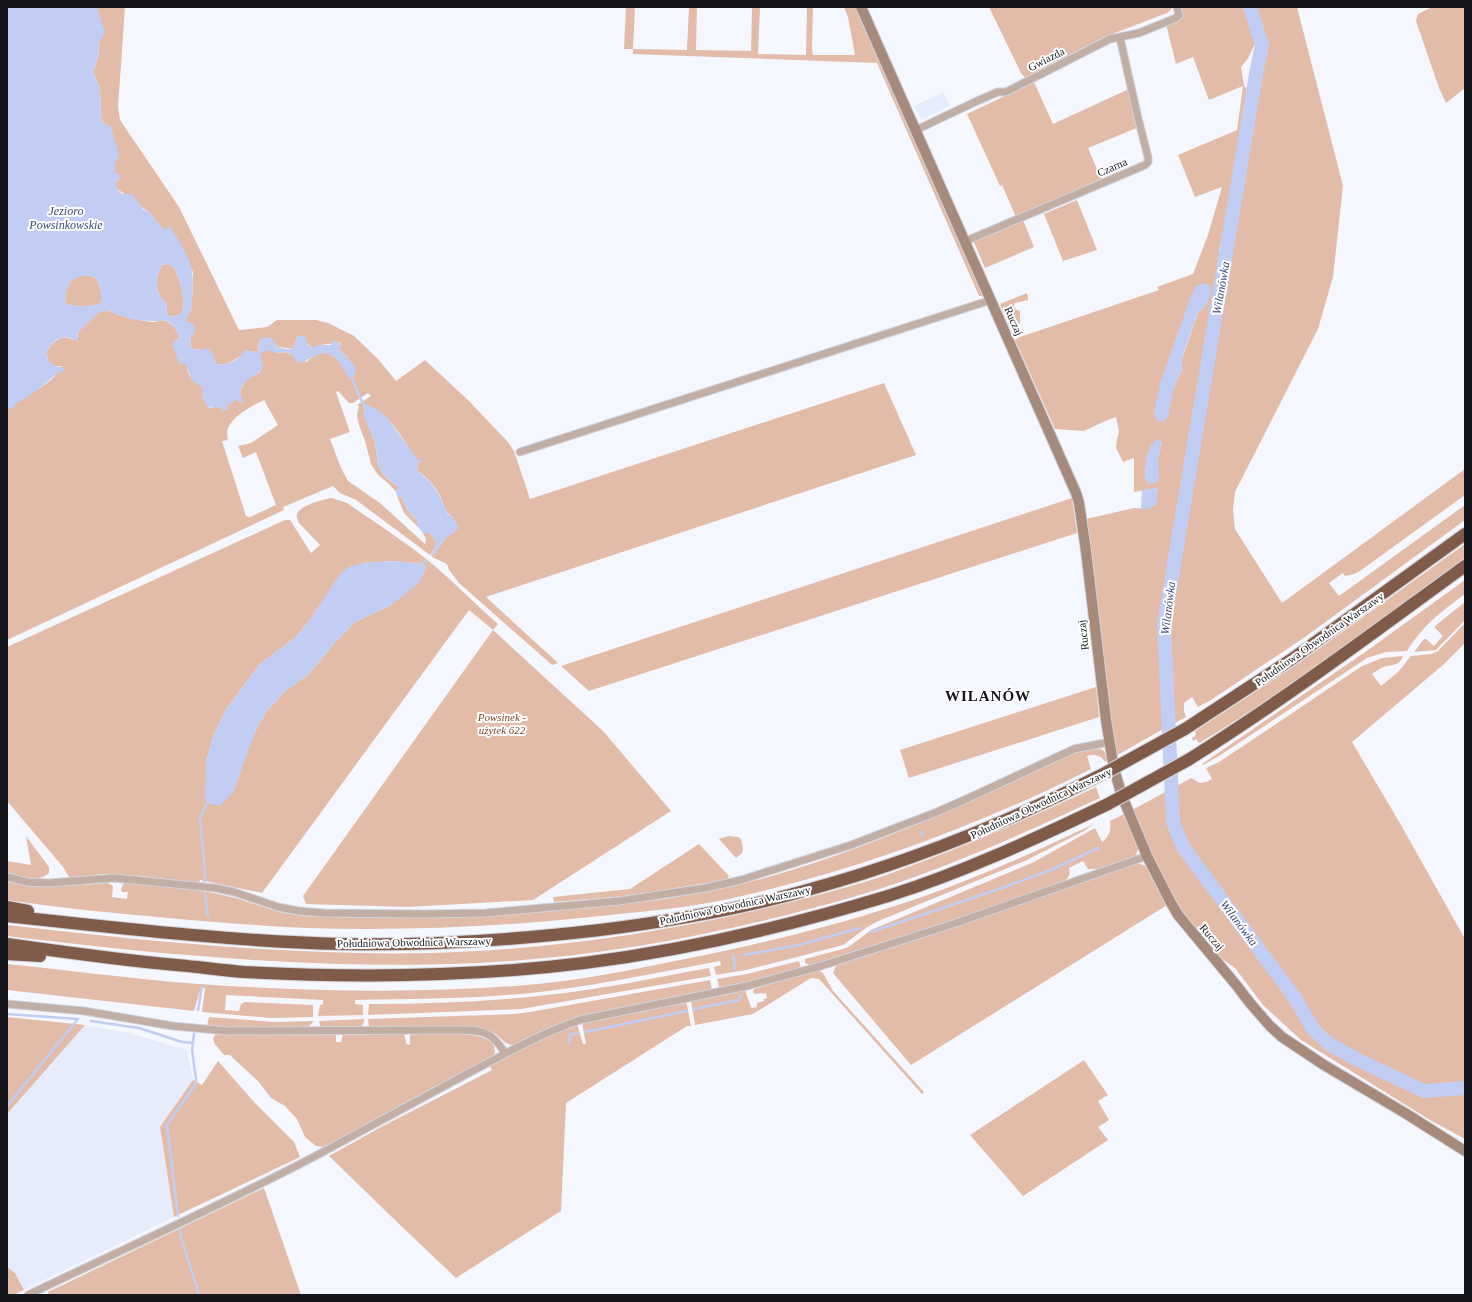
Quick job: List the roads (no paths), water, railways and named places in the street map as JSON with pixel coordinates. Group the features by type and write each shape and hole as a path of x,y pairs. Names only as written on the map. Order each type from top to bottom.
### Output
{"highway":[{"name":"Południowa Obwodnica Warszawy","path":"7,916 180,934 285,942 401,944 515,939 657,922 693,917 811,890 859,875 973,834 1038,806 1106,773 1185,729 1292,659 1465,534"},
{"path":"7,944 88,956 240,971 321,975 412,975 493,971 585,963 697,944 772,929 890,895 978,863 1045,834 1108,804 1188,760 1230,734 1283,698 1465,566"},
{"path":"7,907 82,924"},
{"path":"7,954 88,956"}],"street":[{"name":"Ruczaj","path":"861,7 966,241 1072,483 1079,503 1109,742 1114,769 1122,796 1147,856 1167,897 1178,915 1270,1026 1282,1037 1324,1065 1465,1151"},
{"name":"Gwiazda","path":"916,130 998,92 1006,92 1110,39 1139,33 1178,17 1179,11 1177,7"},
{"name":"Czarna","path":"966,241 1145,165 1148,162 1120,38"},
{"path":"520,452 991,300"},
{"path":"7,877 28,882 49,883 114,878 208,887 234,892 278,907 299,912 324,913 486,913 619,901 705,888 741,880 851,845 969,798 1074,749 1109,742"},
{"path":"28,1295 231,1198 319,1154 542,1034 580,1020 747,986 816,967 953,924 1147,856"},
{"path":"7,1004 84,1011 173,1026 227,1031 477,1031 484,1032 495,1038 505,1053"}],"water":[{"name":"Jezioro Powsinkowskie","path":"7,7 98,7 105,33 100,43 98,59 94,72 100,88 102,122 111,127 119,155 115,164 115,172 120,175 116,181 116,188 122,194 132,194 143,209 150,213 163,229 170,227 185,251 191,266 193,284 191,310 186,322 192,323 195,327 195,334 191,336 190,345 193,349 200,350 207,348 213,354 216,364 220,365 233,362 245,350 258,352 260,339 269,337 278,347 286,349 294,349 297,336 305,336 308,345 313,348 318,345 331,345 333,340 341,344 339,349 355,366 356,372 350,379 340,363 332,355 322,354 298,363 293,356 286,352 277,353 266,351 260,355 263,368 246,381 241,389 243,401 240,403 237,399 227,406 228,409 222,411 221,408 209,408 203,399 203,388 192,380 185,363 180,364 178,361 172,344 175,340 180,338 171,324 165,320 136,320 108,310 98,313 78,332 77,341 69,337 64,337 55,342 46,352 48,361 55,366 65,368 63,372 59,372 36,391 16,404 12,409 7,408","holes":["167,264 173,267 176,271 183,297 183,310 181,314 169,317 166,310 167,304 160,296 157,286 159,270 162,265","81,276 90,276 97,279 101,291 101,303 83,306 74,306 65,303 66,292 70,281"]},
{"path":"1202,283 1211,286 1211,293 1205,307 1198,312 1182,358 1182,369 1174,388 1168,417 1163,422 1157,420 1154,414 1160,383 1191,296 1196,286"},
{"path":"366,404 385,415 418,460 420,460 421,462 417,463 418,471 430,482 438,493 448,514 453,518 459,528 444,540 438,550 434,549 436,542 430,533 423,533 418,527 416,519 407,508 402,497 397,496 396,492 398,486 391,482 382,473 378,465 375,442 363,415 365,410 363,405"},
{"path":"1157,439 1162,442 1158,459 1159,477 1158,481 1153,484 1149,484 1145,479 1146,458 1150,448"},
{"path":"1156,488 1158,490 1156,505 1148,509 1141,509 1142,490"},
{"path":"396,561 422,564 427,567 418,584 391,605 355,622 337,640 309,674 284,692 265,713 256,730 233,792 220,806 207,803 205,799 206,761 214,734 225,711 260,664 297,636 312,617 340,574 349,567 363,563"}],"waterway":[{"name":"Wilanówka","path":"1250,7 1262,45 1164,624 1173,822 1183,847 1295,998 1313,1029 1329,1044 1358,1060 1424,1091 1465,1088"},
{"path":"352,378 364,404"},
{"path":"432,555 436,549"},
{"path":"422,564 426,560"},
{"path":"204,882 205,874 200,818 207,803"},
{"path":"871,932 1051,870 1098,848"},
{"path":"205,894 208,916"},
{"path":"744,955 799,945 860,928"},
{"path":"733,955 735,969"},
{"path":"198,1010 202,987"},
{"path":"694,1009 739,1000 741,995"},
{"path":"585,1032 687,1011"},
{"path":"7,1014 78,1019 7,1106"},
{"path":"91,1021 139,1028 182,1042 192,1043"},
{"path":"569,1044 570,1035 578,1033"},
{"path":"178,1216 167,1125 195,1085 196,1079 192,1050 194,1034"},
{"path":"180,1226 181,1237 199,1295"}],"district":[{"name":"WILANÓW","path":"988,696"}],"park label":[{"name":"Powsinek - użytek 622","path":"502,723"}]}
